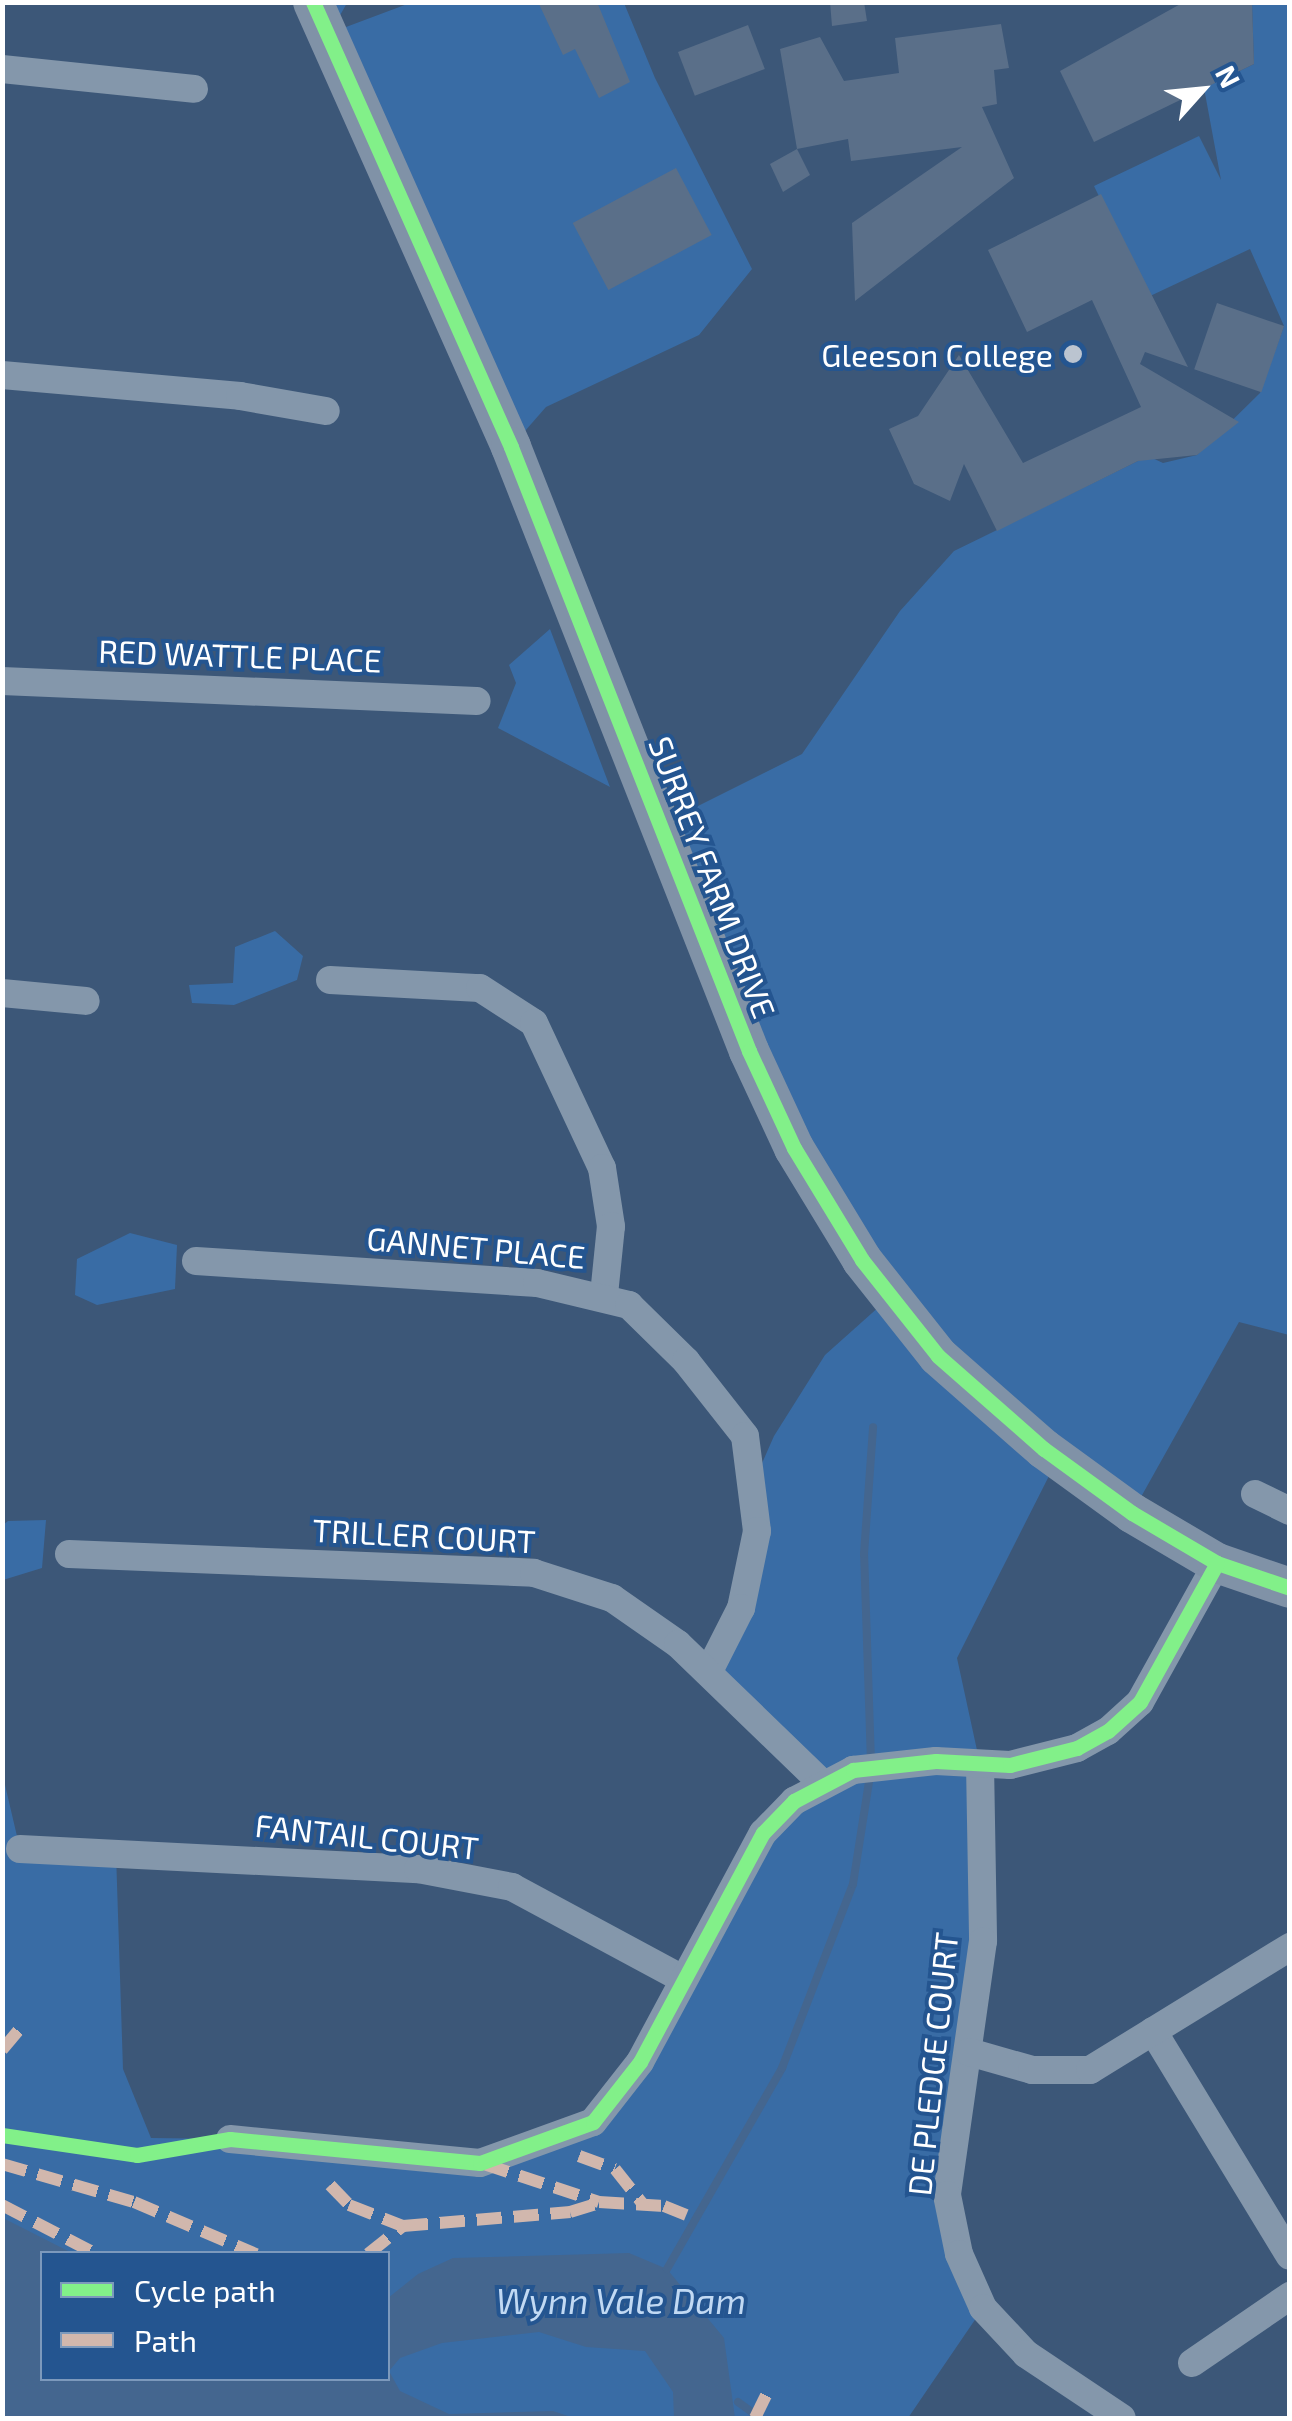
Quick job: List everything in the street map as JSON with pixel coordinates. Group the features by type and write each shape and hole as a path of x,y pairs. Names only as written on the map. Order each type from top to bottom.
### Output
{"street":[{"name":"SURREY FARM DRIVE","path":"314,2 511,447 657,804 749,1051 794,1148 862,1260 938,1356 1044,1449 1132,1514 1217,1562 1290,1588"},
{"path":"2,69 194,89"},
{"path":"2,375 240,396 326,411"},
{"name":"RED WATTLE PLACE","path":"2,681 10,687 80,684 477,700"},
{"path":"330,980 480,988 534,1023 602,1168 611,1226 604,1295"},
{"path":"2,993 86,1002"},
{"name":"GANNET PLACE","path":"196,1261 536,1284 604,1295 629,1305 686,1361 744,1436 757,1531 741,1608 710,1669"},
{"path":"1254,1494 1290,1511"},
{"name":"TRILLER COURT","path":"69,1554 534,1572 612,1598 710,1669 821,1782"},
{"path":"230,2139 480,2163 534,2148 593,2122 640,2062 763,1833 821,1782 853,1770 1041,1760 1108,1731 1140,1702 1217,1562"},
{"name":"DE PLEDGE COURT","path":"980,1764 983,1941 947,2195 959,2254 983,2308 1026,2354 1122,2418"},
{"name":"FANTAIL COURT","path":"20,1849 399,1868 512,1887 682,1979"},
{"path":"969,2052 1032,2070 1090,2070 1290,1946"},
{"path":"1153,2031 1290,2256"},
{"path":"1192,2364 1290,2296"}],"shaded area":[{"path":"313,3 347,3 330,33 410,3 624,3 655,78 752,269 699,335 546,407 511,447"},
{"path":"1252,3 1289,3 1289,1335 1239,1322 1132,1513 862,1260 664,823 802,754 900,611 954,551 1148,456 1163,463 1197,455 1260,393 1284,326 1250,249 1148,297 1094,186 1199,136 1221,180 1204,88 1254,64"},
{"path":"550,629 610,787 498,728 516,683 509,665"},
{"path":"275,931 303,956 297,980 234,1005 192,1003 189,985 233,983 235,947"},
{"path":"130,1233 177,1245 175,1289 97,1305 75,1295 77,1259"},
{"path":"881,1305 1052,1470 957,1658 980,1764 983,1941 947,2195 983,2308 908,2418 3,2418 2,1772 20,1849 116,1853 123,2069 151,2138 230,2139 480,2163 593,2122 763,1833 820,1783 710,1669 741,1608 751,1488 774,1436 825,1355"},
{"path":"46,1520 42,1568 3,1580 3,1525 8,1521"}],"water":[{"name":"Wynn Vale Dam","path":"3,2218 68,2251 40,2251 40,2381 390,2381 390,2373 400,2391 449,2414 553,2411 574,2418 3,2418"},
{"name":"Wynn Vale Dam","path":"629,2253 667,2269 724,2338 735,2418 674,2418 673,2392 645,2351 586,2347 539,2332 442,2343 400,2358 390,2370 390,2296 418,2274 453,2258"}],"building":[{"path":"538,2 597,2 630,82 599,98 575,49 563,55"},
{"path":"830,2 864,2 867,21 832,26"},
{"path":"1184,2 1252,2 1254,64 1094,142 1060,71"},
{"path":"1001,24 1009,68 994,70 997,104 982,107 1014,178 855,301 852,223 962,147 851,161 848,139 797,149 780,49 820,37 844,81 899,73 895,38"},
{"path":"748,25 765,69 695,96 678,52"},
{"path":"797,149 810,175 783,192 770,164"},
{"path":"676,168 712,235 608,290 573,223"},
{"path":"1101,194 1188,367 1145,352 1140,364 1239,422 1197,455 1138,461 997,531 964,464 950,501 914,484 889,429 918,416 959,355 1023,463 1141,407 1092,300 1027,332 988,250"},
{"path":"1217,303 1284,326 1261,392 1194,369"}],"waterway":[{"path":"871,1762 864,1554 873,1427"},
{"path":"667,2269 782,2068 853,1884 870,1776"},
{"path":"738,2402 760,2418"}],"marked path":[{"path":"2,2050 25,2023"},
{"path":"579,2156 615,2169 642,2203"},
{"path":"2,2164 134,2202 249,2251"},
{"path":"484,2164 599,2202 664,2206 686,2215"},
{"path":"330,2185 349,2205 403,2226 570,2212 602,2202"},
{"path":"2,2205 90,2251"},
{"path":"372,2251 403,2226"},
{"path":"755,2418 770,2387"}],"cycle path":[{"path":"313,2 511,447 749,1051 794,1148 862,1260 938,1356 1044,1449 1132,1513 1217,1563 1290,1588"},
{"path":"2,2135 137,2155 230,2139 480,2163 593,2122 640,2062 763,1833 794,1801 853,1770 936,1761 1010,1765 1077,1748 1108,1731 1140,1702 1217,1563"}],"place":[{"name":"Gleeson College","path":"1073,354"}]}
